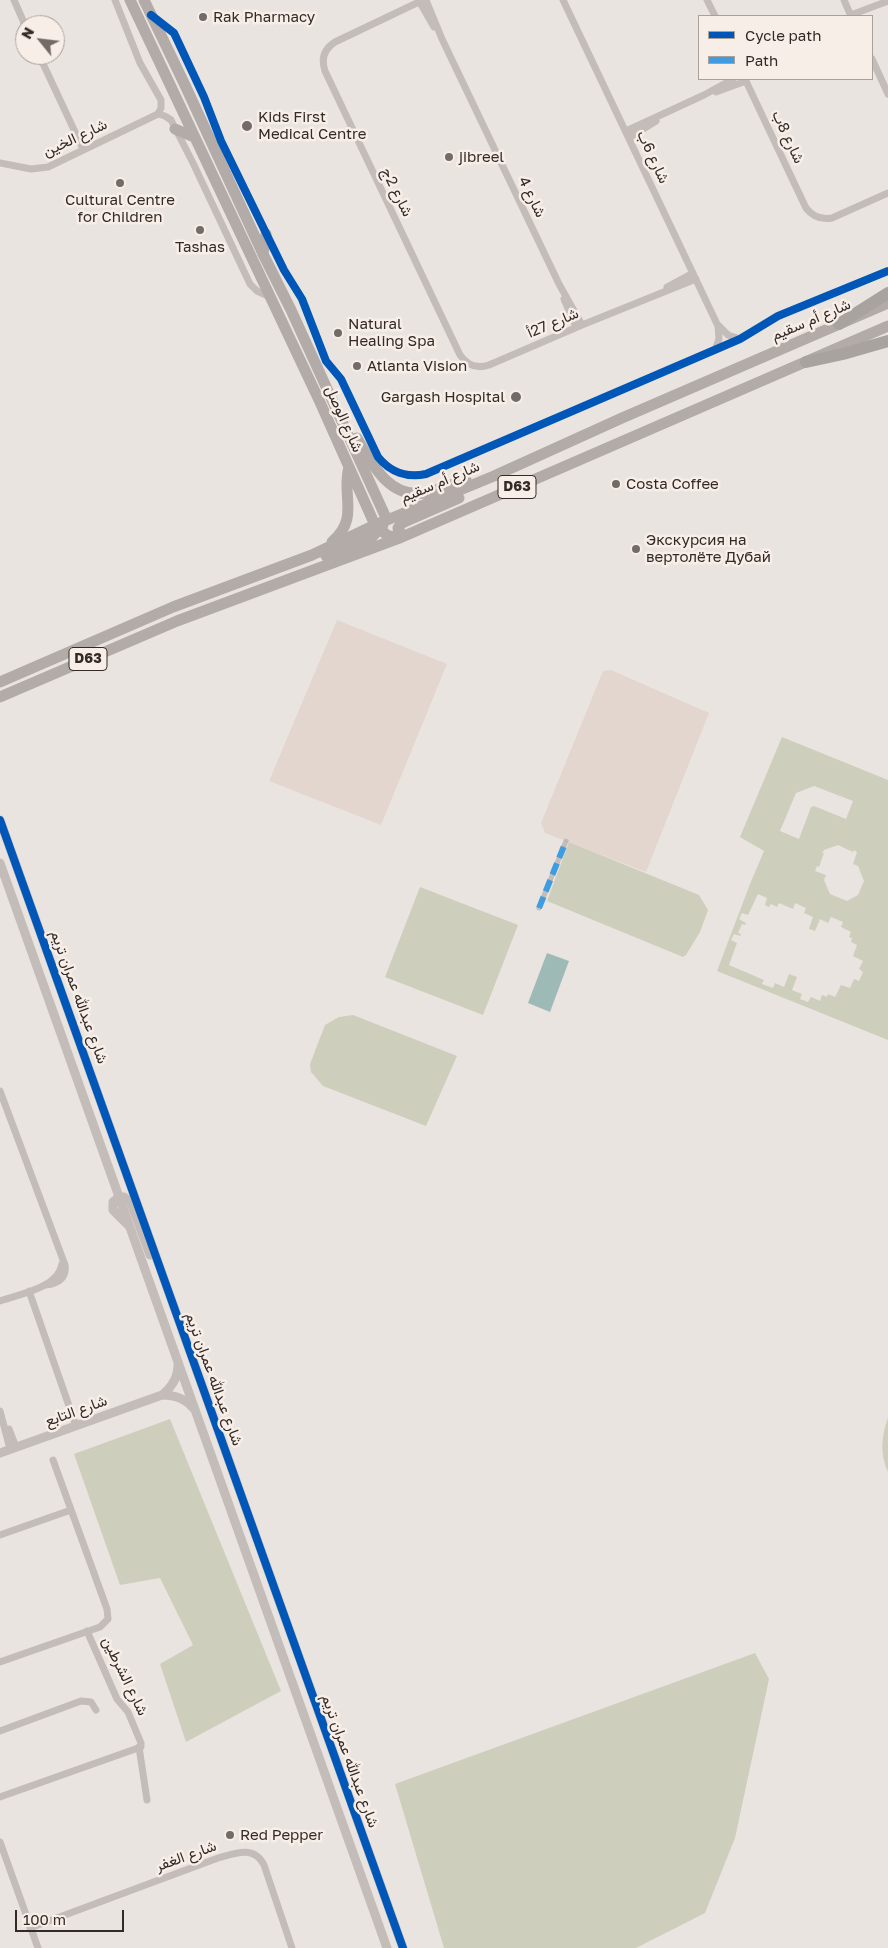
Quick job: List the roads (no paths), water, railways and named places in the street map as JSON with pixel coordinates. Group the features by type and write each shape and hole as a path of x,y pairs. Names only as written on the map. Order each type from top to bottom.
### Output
{"highway":[{"path":"839,324 888,293"},
{"path":"806,362 888,341"}],"main road":[{"name":"شارع الوصل","path":"130,0 349,467 373,530"},
{"name":"شارع الوصل","path":"147,5 262,254 291,310 387,520"},
{"path":"175,129 194,137"},
{"path":"262,254 266,234"},
{"name":"شارع أم سقيم","path":"0,682 173,607 373,530 387,520 494,476 622,418 888,303"},
{"name":"D63","path":"0,697 176,621 402,537 888,326"},
{"path":"340,417 357,438 379,474 400,489 420,493 464,480 480,481"},
{"path":"312,555 337,538 346,524 349,508 346,485 349,467"},
{"path":"278,583 295,568 373,530 388,536 402,537 398,528 402,523 473,492 494,476"}],"street":[{"path":"14,0 21,15"},
{"path":"115,0 140,63 161,100 161,108 158,114 168,118 175,129 250,284 257,291 270,297"},
{"name":"شارع 4","path":"423,0 579,326"},
{"name":"شارع 2ج","path":"423,0 335,42 325,52 323,61 325,71 460,355"},
{"name":"شارع 6ب","path":"564,0 718,326"},
{"path":"707,0 714,15"},
{"path":"844,0 851,15"},
{"path":"853,15 888,1"},
{"path":"863,15 888,1"},
{"path":"147,5 174,33 204,97 221,140 285,274 302,300 326,360 341,379 378,456 387,467 406,475 426,474 740,339 778,316 888,271"},
{"path":"873,61 888,94"},
{"path":"44,65 83,149"},
{"path":"627,134 731,80"},
{"path":"704,95 745,80"},
{"name":"شارع 8ب","path":"745,80 806,208 818,218 828,219 888,192"},
{"name":"شارع الخين","path":"0,163 26,168 42,168 53,165 158,114"},
{"name":"شارع 27أ","path":"460,355 473,366 485,367 658,294 695,276"},
{"path":"715,350 719,339 718,326"},
{"path":"718,326 728,335 740,339"},
{"name":"شارع عبدالله عمران تريم","path":"0,820 402,1948"},
{"path":"539,908 566,841"},
{"name":"شارع عبدالله عمران تريم","path":"0,863 387,1948"},
{"path":"0,1091 66,1270 62,1280 58,1283 46,1285 0,1302"},
{"path":"119,1197 124,1197 131,1203 153,1263 167,1288"},
{"path":"29,1291 76,1426"},
{"path":"162,1395 173,1384 178,1370 178,1362"},
{"path":"162,1395 177,1396 194,1410"},
{"name":"شارع التابع","path":"0,1453 162,1395"},
{"path":"0,1412 13,1448"},
{"name":"شارع الشرطين","path":"53,1460 108,1614 105,1623 100,1627 87,1631 117,1699 128,1712 142,1743 139,1747"},
{"path":"0,1534 71,1510"},
{"path":"0,1662 87,1631"},
{"path":"0,1730 81,1701 91,1702 96,1710"},
{"path":"0,1797 139,1747 146,1800"},
{"path":"0,1842 38,1948"},
{"name":"شارع الغفر","path":"30,1928 218,1858 240,1851 248,1851 256,1854 264,1865 292,1948"}],"water":[{"path":"547,953 569,961 550,1012 528,1003"}],"place":[{"name":"Rak Pharmacy","path":"203,17"},
{"name":"Kids First Medical Centre","path":"247,126"},
{"name":"jibreel","path":"449,157"},
{"name":"Cultural Centre for Children","path":"120,183"},
{"name":"Tashas","path":"200,230"},
{"name":"Natural Healing Spa","path":"338,333"},
{"name":"Atlanta Vision","path":"357,366"},
{"name":"Gargash Hospital","path":"516,397"},
{"name":"Costa Coffee","path":"616,484"},
{"name":"Экскурсия на вертолёте Дубай","path":"636,549"},
{"name":"Red Pepper","path":"230,1835"}]}
